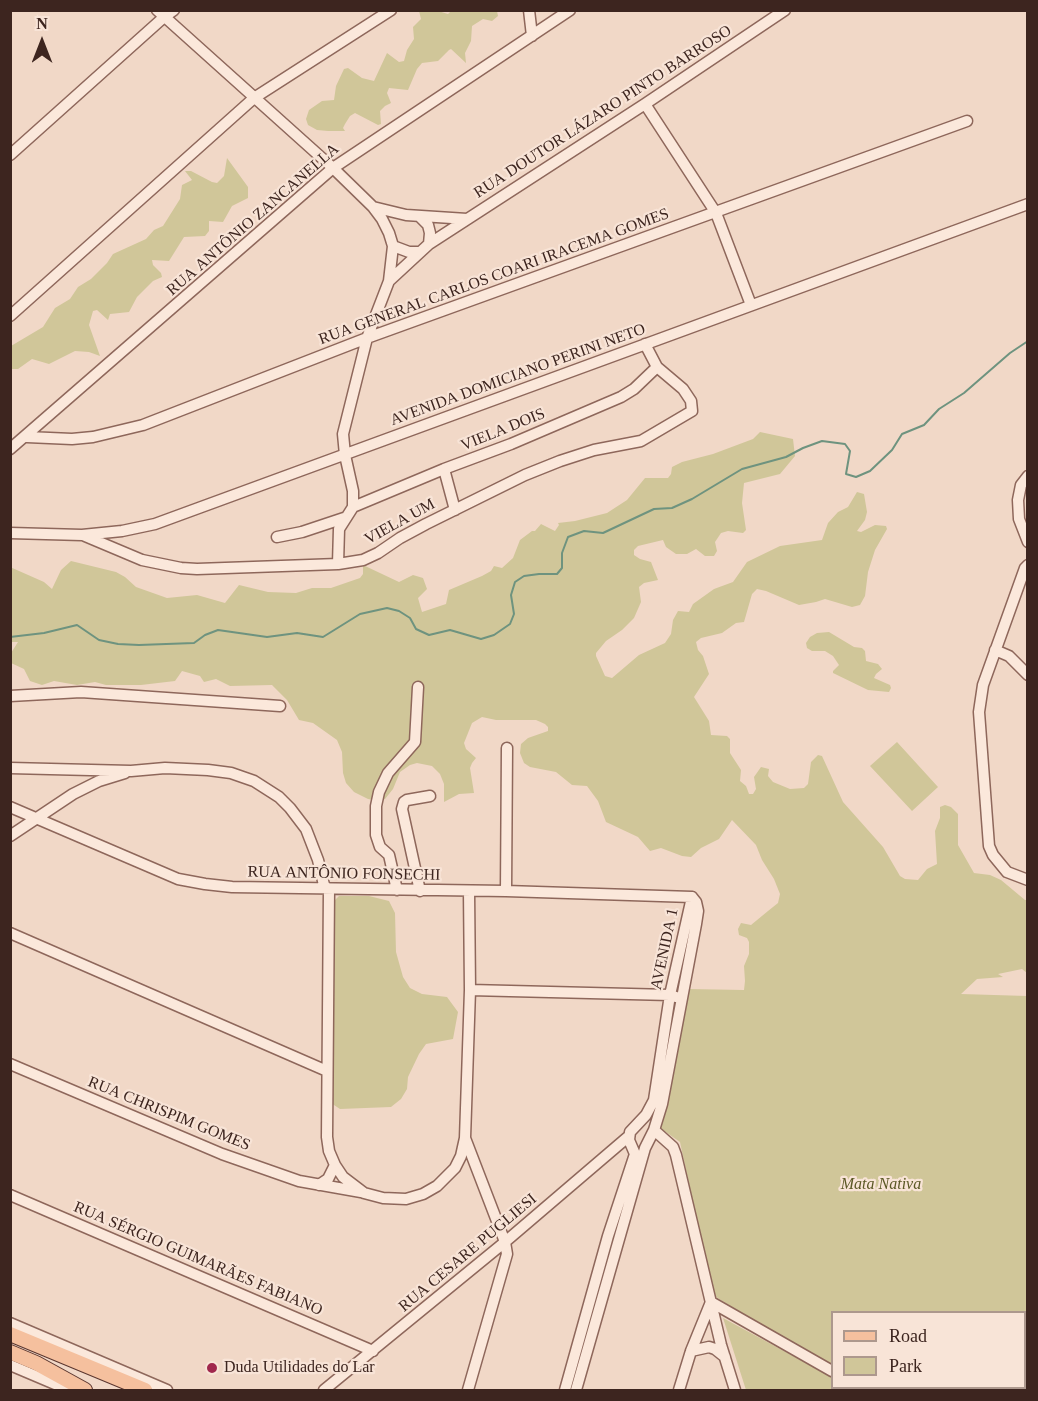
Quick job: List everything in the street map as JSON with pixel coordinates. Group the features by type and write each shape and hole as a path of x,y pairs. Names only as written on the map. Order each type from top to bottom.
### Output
{"main road":[{"path":"10,1334 145,1390"},
{"path":"10,1352 36,1363 85,1390"}],"street":[{"path":"10,155 160,14 174,10"},
{"path":"10,316 254,98 391,10"},
{"path":"529,10 532,36"},
{"name":"RUA ANTÔNIO ZANCANELLA","path":"10,449 49,418 333,168 570,10"},
{"name":"RUA DOUTOR LÁZARO PINTO BARROSO","path":"389,281 429,243 645,104 785,10"},
{"name":"RUA DOUTOR LÁZARO PINTO BARROSO","path":"160,14 333,168 373,207 389,233 393,246 389,281 367,338 343,434 345,455 352,480 353,507"},
{"path":"645,104 716,213 751,305"},
{"name":"RUA GENERAL CARLOS COARI IRACEMA GOMES","path":"27,436 59,438 110,434 143,425 367,338 968,121"},
{"name":"AVENIDA DOMICIANO PERINI NETO","path":"10,533 82,535 122,531 155,524 1028,204"},
{"name":"RUA DOUTOR LÁZARO PINTO BARROSO","path":"373,207 420,217 468,219"},
{"path":"389,233 393,224 406,215"},
{"path":"420,217 428,225 429,243"},
{"path":"393,246 409,252 418,252"},
{"path":"645,344 657,367"},
{"name":"VIELA UM","path":"82,535 142,560 197,570 338,564 363,560 400,538 525,475 560,460 594,450 641,441 692,411 691,401 683,389 657,367"},
{"name":"VIELA DOIS","path":"353,507 621,397 634,389 657,367"},
{"path":"49,418 59,438"},
{"path":"444,469 455,510"},
{"path":"1028,476 1021,485 1017,500 1019,519 1028,542"},
{"path":"338,564 339,529 353,507"},
{"path":"277,537 344,519"},
{"path":"1028,565 1025,567 983,685 979,712 989,846 1007,872 1028,880"},
{"path":"995,650 1010,656 1028,675"},
{"path":"397,890 389,855 380,847 376,835 376,806 379,792 388,773 415,742 418,687"},
{"path":"10,696 81,692 280,706"},
{"path":"506,891 507,748"},
{"path":"10,768 131,771 165,768 231,773 262,786 285,802 306,829 318,860 324,885 329,890 328,1144 335,1165 328,1179 320,1185"},
{"path":"10,836 81,789 131,771"},
{"path":"420,891 402,809 407,800 430,796"},
{"name":"RUA ANTÔNIO FONSECHI","path":"10,807 178,879 232,887 506,891 692,897"},
{"path":"468,1390 506,1261 505,1242 465,1138 470,990 469,891"},
{"name":"AVENIDA 1","path":"630,1140 631,1129 646,1115 654,1100 670,995 692,897"},
{"name":"AVENIDA 1","path":"576,1390 647,1143 654,1130 662,1104 698,910 692,897"},
{"path":"10,933 327,1071"},
{"path":"470,990 670,995 682,999"},
{"name":"RUA CHRISPIM GOMES","path":"10,1064 222,1154 299,1180 383,1198 405,1198 423,1194 437,1186 454,1168 461,1156 465,1138"},
{"path":"654,1130 673,1147 735,1390"},
{"path":"630,1140 637,1146 647,1143"},
{"path":"565,1390 608,1236 635,1154 630,1140"},
{"name":"RUA CESARE PUGLIESI","path":"324,1390 630,1140"},
{"name":"RUA CHRISPIM GOMES","path":"335,1165 343,1177 364,1193"},
{"path":"454,1168 464,1167 480,1172"},
{"name":"RUA SÉRGIO GUIMARÃES FABIANO","path":"10,1195 373,1350"},
{"path":"679,1390 690,1351 711,1302"},
{"path":"711,1302 831,1370"},
{"path":"10,1323 167,1390"},
{"path":"690,1351 709,1347 720,1352 725,1358"},
{"path":"10,1365 69,1390"}],"green space":[{"path":"419,11 438,11 448,14 451,11 497,11 498,16 492,21 483,19 472,26 471,41 465,53 466,63 451,49 438,61 422,63 408,90 389,88 387,93 391,103 380,111 381,124 378,125 355,113 345,124 343,128 345,131 317,130 308,125 306,119 309,110 322,101 334,100 336,86 344,69 348,68 362,78 374,81 387,53 399,62 404,61 407,50 414,39 413,27 421,19"},
{"path":"227,158 248,187 248,198 232,206 223,222 209,221 209,231 205,236 184,237 169,261 152,260 162,277 153,281 137,297 129,312 110,314 108,320 97,310 93,311 89,325 100,356 75,351 49,364 32,359 18,369 11,369 11,346 43,327 55,308 70,299 78,287 91,279 113,254 146,239 154,230 163,226 180,199 182,185 192,180 185,171 191,171 217,183 224,176"},
{"name":"Mata Nativa","path":"760,432 793,439 795,456 780,474 744,483 742,503 746,530 743,533 728,531 721,533 715,542 717,551 714,556 705,556 696,549 687,554 676,554 666,547 663,540 638,546 634,550 634,555 651,562 658,580 644,583 639,587 641,602 634,618 606,641 596,656 605,676 612,678 639,655 665,643 671,634 673,620 678,611 689,612 693,604 714,589 733,582 747,562 780,546 822,540 828,523 838,512 848,507 857,492 864,494 867,512 865,520 857,531 861,532 875,525 886,526 887,529 875,550 868,572 865,596 860,605 852,607 825,599 799,605 757,589 752,594 744,622 736,623 722,633 701,638 696,642 709,674 694,697 709,721 711,735 727,736 730,739 730,753 741,770 740,781 746,786 749,794 753,794 756,789 754,777 761,767 769,769 768,776 773,782 790,789 804,788 808,784 811,762 818,755 822,756 843,802 883,847 900,876 905,879 918,880 927,869 937,864 935,831 940,818 940,807 945,805 958,814 958,845 974,873 990,875 1001,880 1027,900 1027,973 1022,969 998,974 1003,977 977,979 961,994 1027,996 1027,1390 860,1389 1026,1389 1026,1311 831,1311 831,1370 713,1295 680,1142 660,1128 688,989 744,990 744,966 749,954 749,942 747,938 739,935 738,929 741,923 751,925 778,903 780,894 756,845 732,820 719,839 701,848 691,857 661,848 650,851 638,837 606,822 598,801 587,786 572,785 556,772 530,767 524,763 520,753 521,744 528,738 548,731 545,724 536,720 496,720 482,717 472,723 464,743 466,749 476,758 470,768 474,793 459,794 444,802 444,784 440,774 432,766 417,763 400,772 393,789 385,799 379,801 368,799 354,792 346,783 342,752 337,740 313,723 299,720 287,700 272,685 230,686 216,679 204,682 200,676 182,671 175,681 141,685 106,685 95,682 77,685 54,681 42,685 30,681 24,669 11,663 11,653 18,642 11,642 10,567 44,582 52,589 61,570 71,561 116,572 136,587 167,598 197,595 225,603 239,585 268,592 296,593 312,588 331,588 360,578 363,574 363,565 399,582 413,575 423,578 427,589 418,598 422,612 446,604 449,590 482,576 491,571 494,566 502,568 513,558 520,540 535,531 541,524 555,531 558,523 607,513 627,500 645,478 668,478 672,467 682,462 713,454 753,439"},
{"path":"829,632 854,647 862,648 865,651 866,661 878,664 882,669 874,678 890,685 889,692 868,690 833,673 839,665 833,656 825,651 812,651 807,648 806,643 810,637 817,633"},
{"path":"897,742 938,787 912,811 870,766"},
{"path":"339,896 369,896 389,901 395,913 396,952 403,977 410,988 422,994 447,997 458,1012 453,1039 426,1044 408,1077 407,1089 401,1099 391,1107 340,1109 331,1103 333,902"},
{"path":"723,1318 831,1376 831,1389 840,1389 840,1390 746,1390"}],"waterway":[{"path":"10,637 44,633 77,625 99,640 118,644 194,643 218,630 267,637 297,633 323,637 360,614 387,608 399,611 410,618 416,629 429,635 450,630 481,639 494,635 510,624 514,614 511,595 515,582 524,576 557,574 562,568 562,553 568,537 584,531 603,533 654,509 672,508 692,499 742,469 786,457 822,441 845,444 850,451 846,474 856,477 870,471 892,450 902,434 924,425 939,409 964,393 1010,353 1028,341"}],"place":[{"name":"Duda Utilidades do Lar","path":"212,1368"}]}
